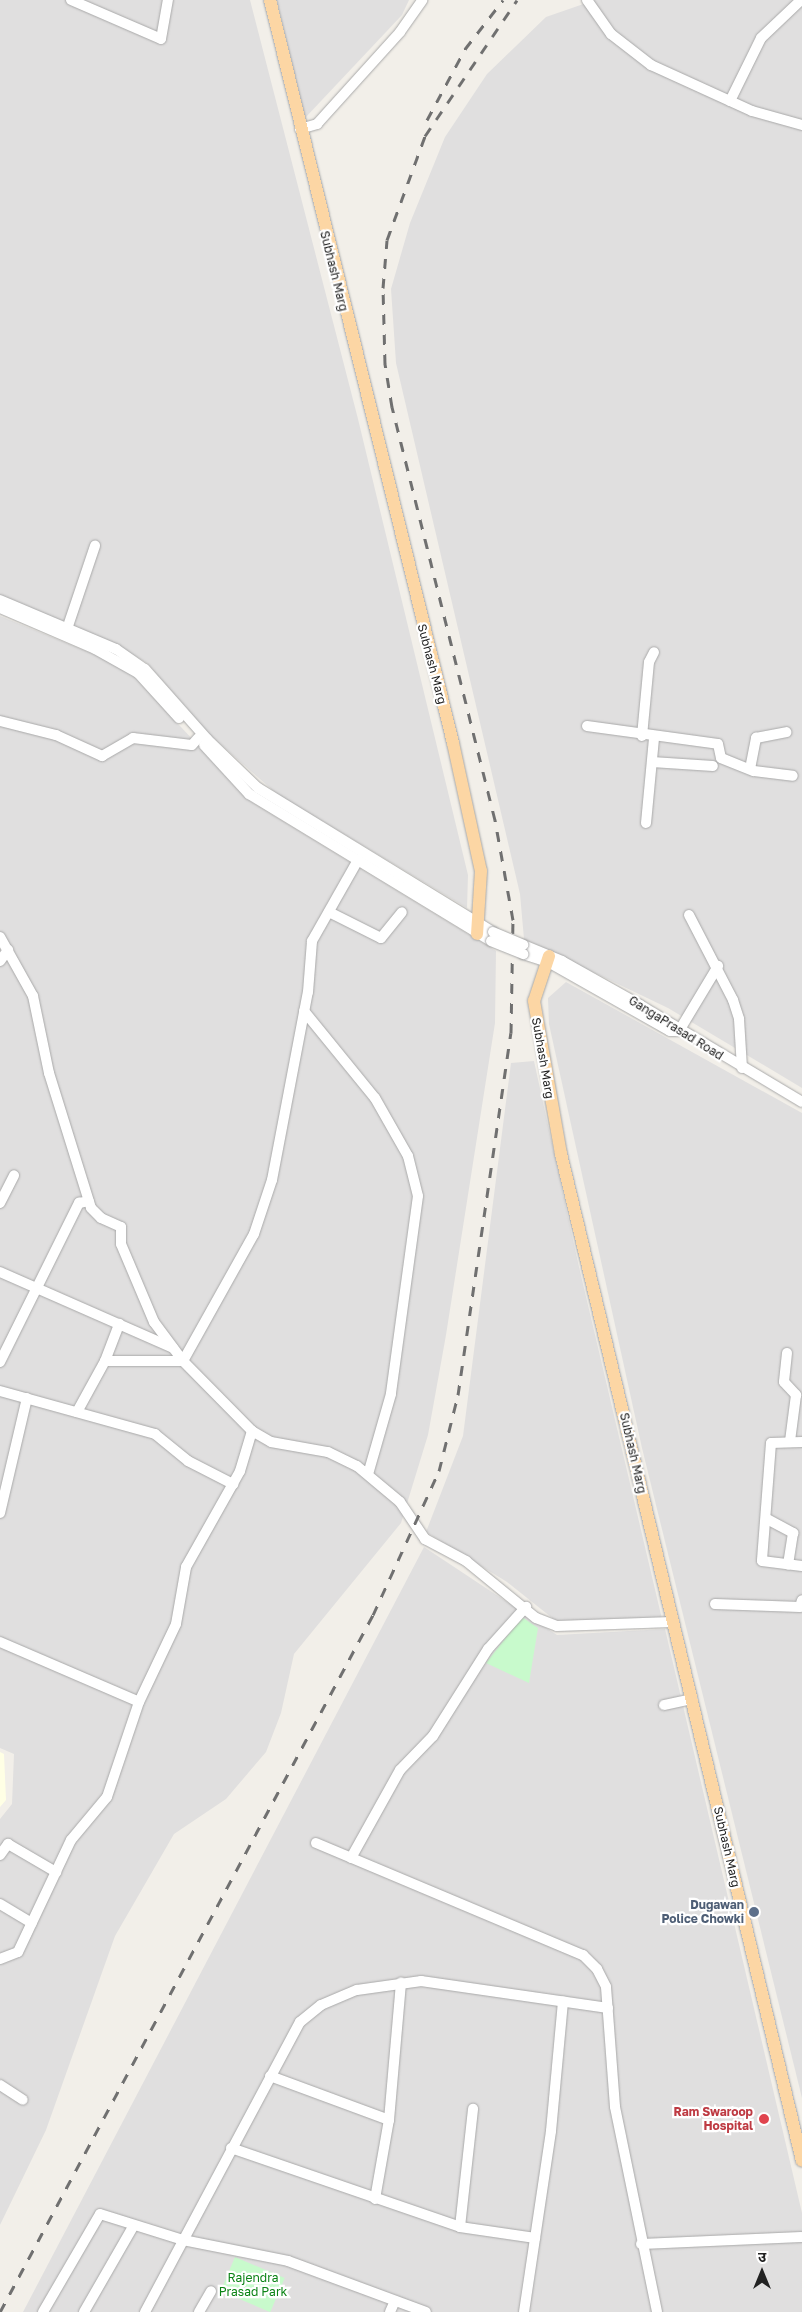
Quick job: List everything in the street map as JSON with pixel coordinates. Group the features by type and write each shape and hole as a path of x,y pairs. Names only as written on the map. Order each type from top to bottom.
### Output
{"main road":[{"name":"Subhash Marg","path":"270,0 300,129 453,743 481,871 478,929"},
{"name":"Subhash Marg","path":"548,959 534,1001 536,1032 672,1622 802,2161"}],"street":[{"path":"71,0 88,4 161,39 168,0"},
{"path":"300,129 317,124 400,32 422,0"},
{"path":"587,0 611,34 652,65 730,101 802,125"},
{"path":"730,101 761,38 800,0"},
{"path":"67,629 96,546"},
{"path":"0,600 116,649 145,669 207,739 258,788 478,929"},
{"path":"0,608 95,649 138,673 249,794 358,860 478,929 523,950 548,959"},
{"path":"642,736 649,662 654,652"},
{"path":"0,720 56,735 102,756 133,738 192,745 198,738"},
{"path":"587,726 654,738 718,744 721,758 750,769 793,776"},
{"path":"750,769 756,738 786,732"},
{"path":"646,823 654,738"},
{"path":"652,762 713,766"},
{"path":"183,1362 254,1234 272,1180 304,1011 312,942 358,860"},
{"path":"328,912 381,938 402,912"},
{"path":"689,915 718,966 739,1019 742,1068"},
{"path":"0,938 33,996 49,1072 89,1201 101,1218 121,1227 121,1244 154,1322 183,1362 252,1431 271,1442 328,1452 368,1474 400,1502 425,1539 466,1562 526,1607 557,1626 672,1622"},
{"path":"0,961 8,950"},
{"name":"GangaPrasad Road","path":"548,959 802,1102"},
{"path":"678,1031 718,966"},
{"path":"304,1011 375,1098 408,1156 418,1196 392,1394 368,1474"},
{"path":"0,1204 14,1175"},
{"path":"0,1362 79,1203 89,1201"},
{"path":"0,1272 173,1348"},
{"path":"78,1412 105,1362 119,1324"},
{"path":"787,1353 784,1382 796,1395 790,1441"},
{"path":"105,1362 183,1362"},
{"path":"0,1391 155,1434 188,1461 233,1484"},
{"path":"0,1513 27,1398"},
{"path":"0,1959 18,1952 71,1840 107,1797 139,1702 176,1624 186,1567 233,1484 252,1431"},
{"path":"802,1442 771,1443 767,1520 762,1561 802,1566"},
{"path":"767,1520 793,1533 788,1565"},
{"path":"715,1604 800,1607 802,1600"},
{"path":"351,1858 400,1770 433,1736 488,1649 526,1607"},
{"path":"0,1642 139,1702"},
{"path":"664,1705 692,1699"},
{"path":"0,1855 4,1841 56,1872"},
{"path":"316,1844 583,1955 606,1987 615,2107 641,2244 657,2312"},
{"path":"0,1904 32,1923"},
{"path":"145,2312 300,2022 321,2005 357,1990 421,1981 608,2008"},
{"path":"375,2199 389,2120 401,1983"},
{"path":"524,2312 535,2238 563,2002"},
{"path":"270,2076 389,2120"},
{"path":"0,2085 23,2100"},
{"path":"460,2227 473,2109"},
{"path":"231,2148 460,2227 535,2238"},
{"path":"43,2312 100,2214 183,2240 288,2261 426,2312"},
{"path":"84,2312 134,2225"},
{"path":"641,2244 802,2238"},
{"path":"200,2312 211,2291"},
{"path":"390,2312 395,2301"}],"shaded area":[{"path":"0,0 250,0 358,419 468,875 467,908 277,794 210,735 147,663 115,644 0,596"},
{"path":"277,0 409,0 402,15 305,118"},
{"path":"595,0 802,0 802,1088 668,1008 524,939 520,894 396,363 391,289 410,223 445,137 487,74 546,17"},
{"path":"0,616 125,667 250,801 496,951 495,1023 446,1335 428,1435 401,1523 294,1654 281,1713 266,1752 226,1799 174,1834 115,1936 46,2130 0,2225 0,1819 12,1804 14,1754 0,1748"},
{"path":"566,982 802,1113 802,2098 642,1448 549,1024 548,998"},
{"path":"534,1061 579,1267 662,1619 556,1621 507,1582 426,1532 463,1436 511,1063"},
{"path":"424,1547 557,1635 665,1629 802,2213 802,2312 23,2312"},
{"path":"0,1752 4,1754 6,1800 0,1807"}],"green space":[{"path":"522,1617 538,1628 529,1683 486,1663"},
{"name":"Rajendra Prasad Park","path":"235,2257 285,2278 270,2312 221,2291"}],"railway":[{"path":"427,120 465,49 503,0"},
{"path":"0,2312 373,1615 439,1471 458,1395 511,1033 513,920 495,820 392,407 385,364 383,288 387,240 425,136 517,0"}],"place":[{"name":"Dugawan Police Chowki","path":"754,1912"},
{"name":"Ram Swaroop Hospital","path":"764,2119"}]}
